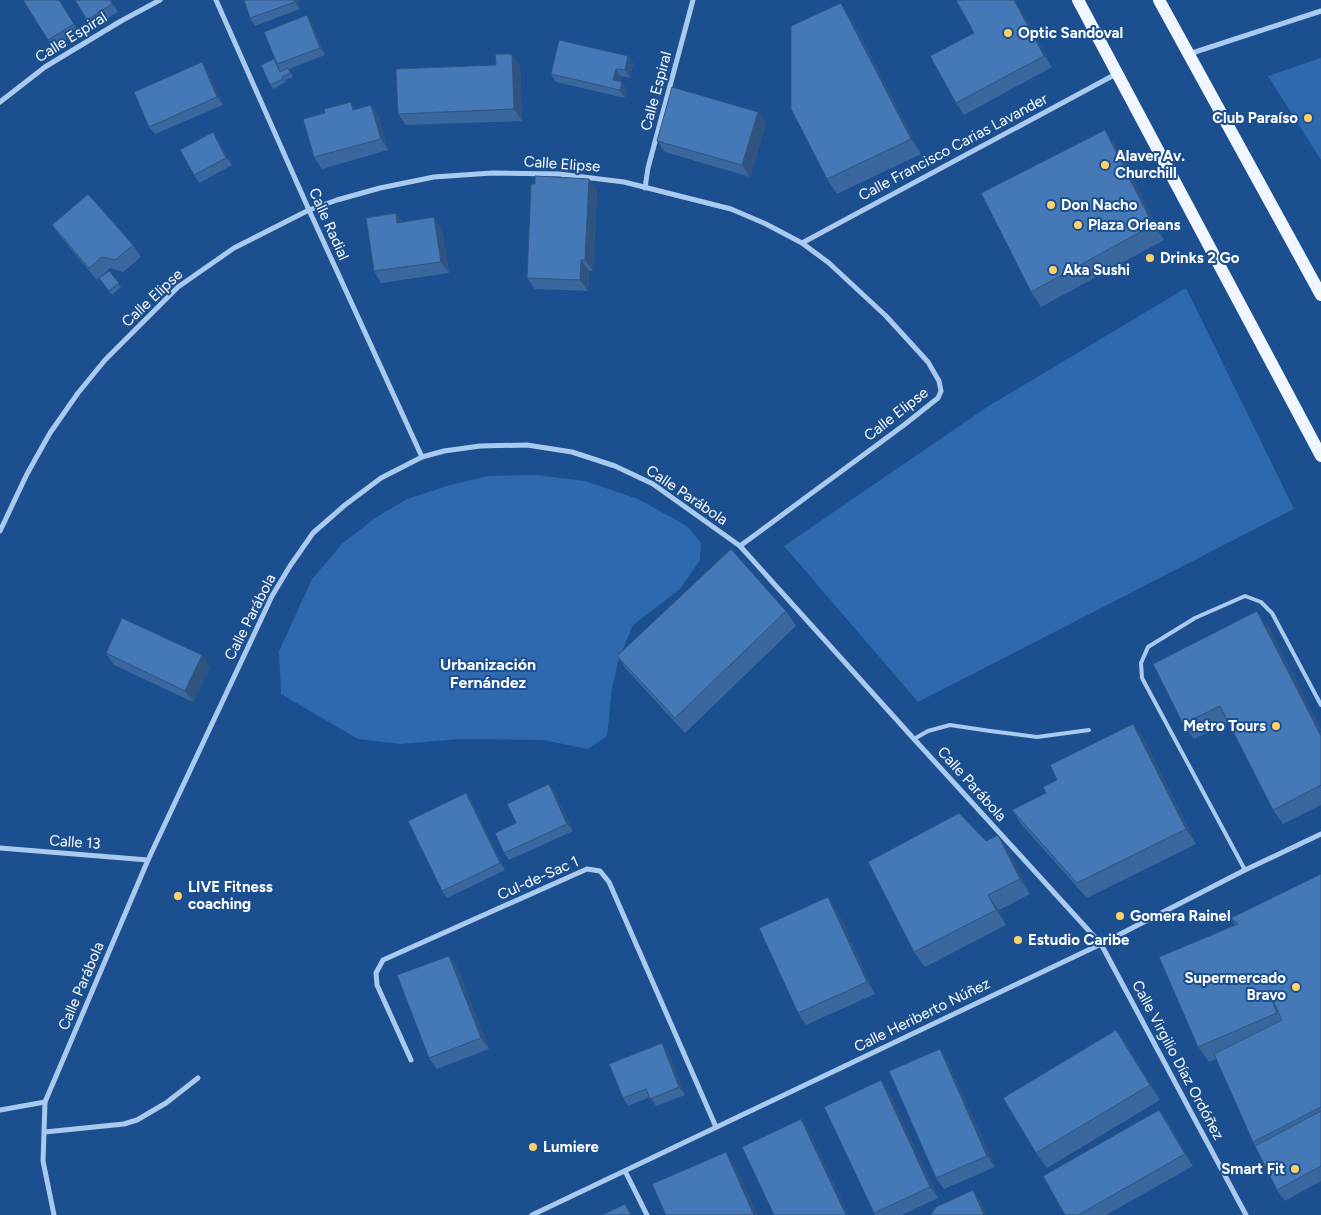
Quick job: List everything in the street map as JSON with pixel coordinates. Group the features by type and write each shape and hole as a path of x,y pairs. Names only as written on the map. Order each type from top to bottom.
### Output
{"main road":[{"path":"1078,0 1321,456"},
{"path":"1159,0 1321,295"}],"street":[{"name":"Calle Espiral","path":"0,102 45,67 160,0"},
{"name":"Calle Radial","path":"216,0 422,458"},
{"name":"Calle Espiral","path":"645,188 648,168 692,0"},
{"path":"1189,54 1321,11"},
{"name":"Calle Francisco Carias Lavander","path":"802,243 1117,73"},
{"name":"Calle Elipse","path":"0,531 27,474 50,433 78,393 111,354 178,287 234,248 309,210 380,188 434,177 492,173 559,174 624,182 731,209 766,224 802,243 829,263 886,316 928,362 939,381 941,391 938,398 740,546"},
{"name":"Calle Parábola","path":"54,1215 43,1161 45,1102 148,860 272,596 290,566 313,534 345,505 382,478 422,458 444,451 480,446 527,445 572,452 615,466 653,484 740,546 1101,944"},
{"name":"Calle Heriberto Núñez","path":"532,1215 1101,944 1245,870 1321,834"},
{"name":"Calle 13","path":"0,848 148,860"},
{"name":"Cul-de-Sac 1","path":"411,1060 377,985 376,973 383,960 587,869 594,870 600,872 609,882 716,1127"},
{"name":"Calle Virgilio Díaz Ordóñez","path":"1101,944 1246,1215"},
{"path":"45,1132 124,1124 137,1120 166,1104 198,1078"},
{"path":"0,1110 45,1102"},
{"path":"624,1171 647,1215"}],"lane":[{"path":"1245,870 1142,678 1141,664 1148,647 1195,618 1245,596 1261,602 1272,613 1321,704"},
{"path":"914,739 928,731 950,725 1037,737 1089,730"}],"shaded area":[{"name":"Club Paraíso","path":"1321,58 1321,160 1268,76"},
{"path":"1186,288 1294,509 918,702 784,546 987,407"},
{"path":"536,475 585,481 638,499 687,526 701,543 700,560 680,589 633,625 618,661 612,689 607,736 588,749 543,740 460,739 400,744 358,739 281,694 279,651 312,579 343,543 375,518 407,499 450,485 488,476"}],"building":[{"path":"23,0 59,0 74,24 48,40"},
{"path":"75,0 110,0 112,4 87,20"},
{"path":"244,0 294,0 295,2 250,18"},
{"path":"956,0 1014,0 1044,56 956,103 930,56 974,33"},
{"path":"841,3 911,139 827,179 791,109 791,26"},
{"path":"307,15 320,48 277,64 264,32"},
{"path":"559,40 628,56 625,70 616,69 613,80 622,82 620,90 551,74"},
{"path":"495,54 512,54 514,109 398,114 396,69 496,65"},
{"path":"274,59 280,72 288,68 290,73 282,77 283,79 270,85 261,65"},
{"path":"202,62 217,97 149,127 134,92"},
{"path":"672,87 758,112 742,165 657,141"},
{"path":"351,102 353,110 371,105 381,139 314,157 303,119 325,113 324,109"},
{"name":"Plaza Orleans","path":"1105,130 1153,225 1031,292 981,193"},
{"path":"213,132 226,158 194,175 180,150"},
{"path":"535,176 589,179 585,260 581,260 580,280 527,278 531,184 535,184"},
{"path":"88,194 133,245 115,260 102,257 89,268 52,225"},
{"path":"396,213 397,223 434,217 441,262 374,271 366,218"},
{"path":"109,271 119,283 109,291 99,278"},
{"path":"731,549 786,611 675,718 617,656"},
{"name":"Metro Tours","path":"1257,611 1321,736 1321,785 1273,810 1220,706 1183,724 1153,664"},
{"path":"122,618 202,655 185,691 106,653"},
{"path":"1133,724 1186,829 1077,883 1012,810 1046,793 1043,787 1057,780 1050,765"},
{"path":"549,784 567,824 504,853 495,833 516,823 507,804"},
{"path":"466,793 500,863 442,891 408,821"},
{"path":"959,813 986,841 998,835 1020,879 988,895 996,910 914,952 868,862"},
{"path":"1321,874 1321,1107 1253,1142 1214,1054 1282,1020 1271,996 1277,1013 1198,1047 1159,957 1238,924 1231,918"},
{"path":"828,897 867,982 798,1013 759,928"},
{"path":"449,956 481,1038 429,1058 397,975"},
{"path":"1116,1030 1150,1085 1036,1153 1003,1098"},
{"path":"662,1043 679,1087 650,1099 646,1089 623,1098 609,1064"},
{"path":"940,1049 987,1156 936,1178 889,1071"},
{"path":"881,1080 930,1187 874,1213 824,1107"},
{"path":"1159,1110 1185,1154 1078,1215 1065,1215 1043,1176"},
{"name":"Smart Fit","path":"1321,1111 1321,1166 1277,1190 1255,1146"},
{"path":"801,1119 846,1215 774,1215 742,1147"},
{"path":"726,1152 754,1215 666,1215 652,1184"},
{"path":"973,1190 984,1215 931,1215 936,1207"},
{"path":"625,1204 631,1215 602,1215"}],"place":[{"name":"Optic Sandoval","path":"1008,33"},
{"name":"Club Paraíso","path":"1308,118"},
{"name":"Alaver Av. Churchill","path":"1105,165"},
{"name":"Don Nacho","path":"1051,205"},
{"name":"Plaza Orleans","path":"1078,225"},
{"name":"Drinks 2 Go","path":"1150,258"},
{"name":"Aka Sushi","path":"1053,270"},
{"name":"Metro Tours","path":"1276,726"},
{"name":"LIVE Fitness coaching","path":"178,896"},
{"name":"Gomera Rainel","path":"1120,916"},
{"name":"Estudio Caribe","path":"1018,940"},
{"name":"Supermercado Bravo","path":"1296,987"},
{"name":"Lumiere","path":"533,1147"},
{"name":"Smart Fit","path":"1295,1169"}],"district":[{"name":"Urbanización Fernández","path":"488,673"}]}
